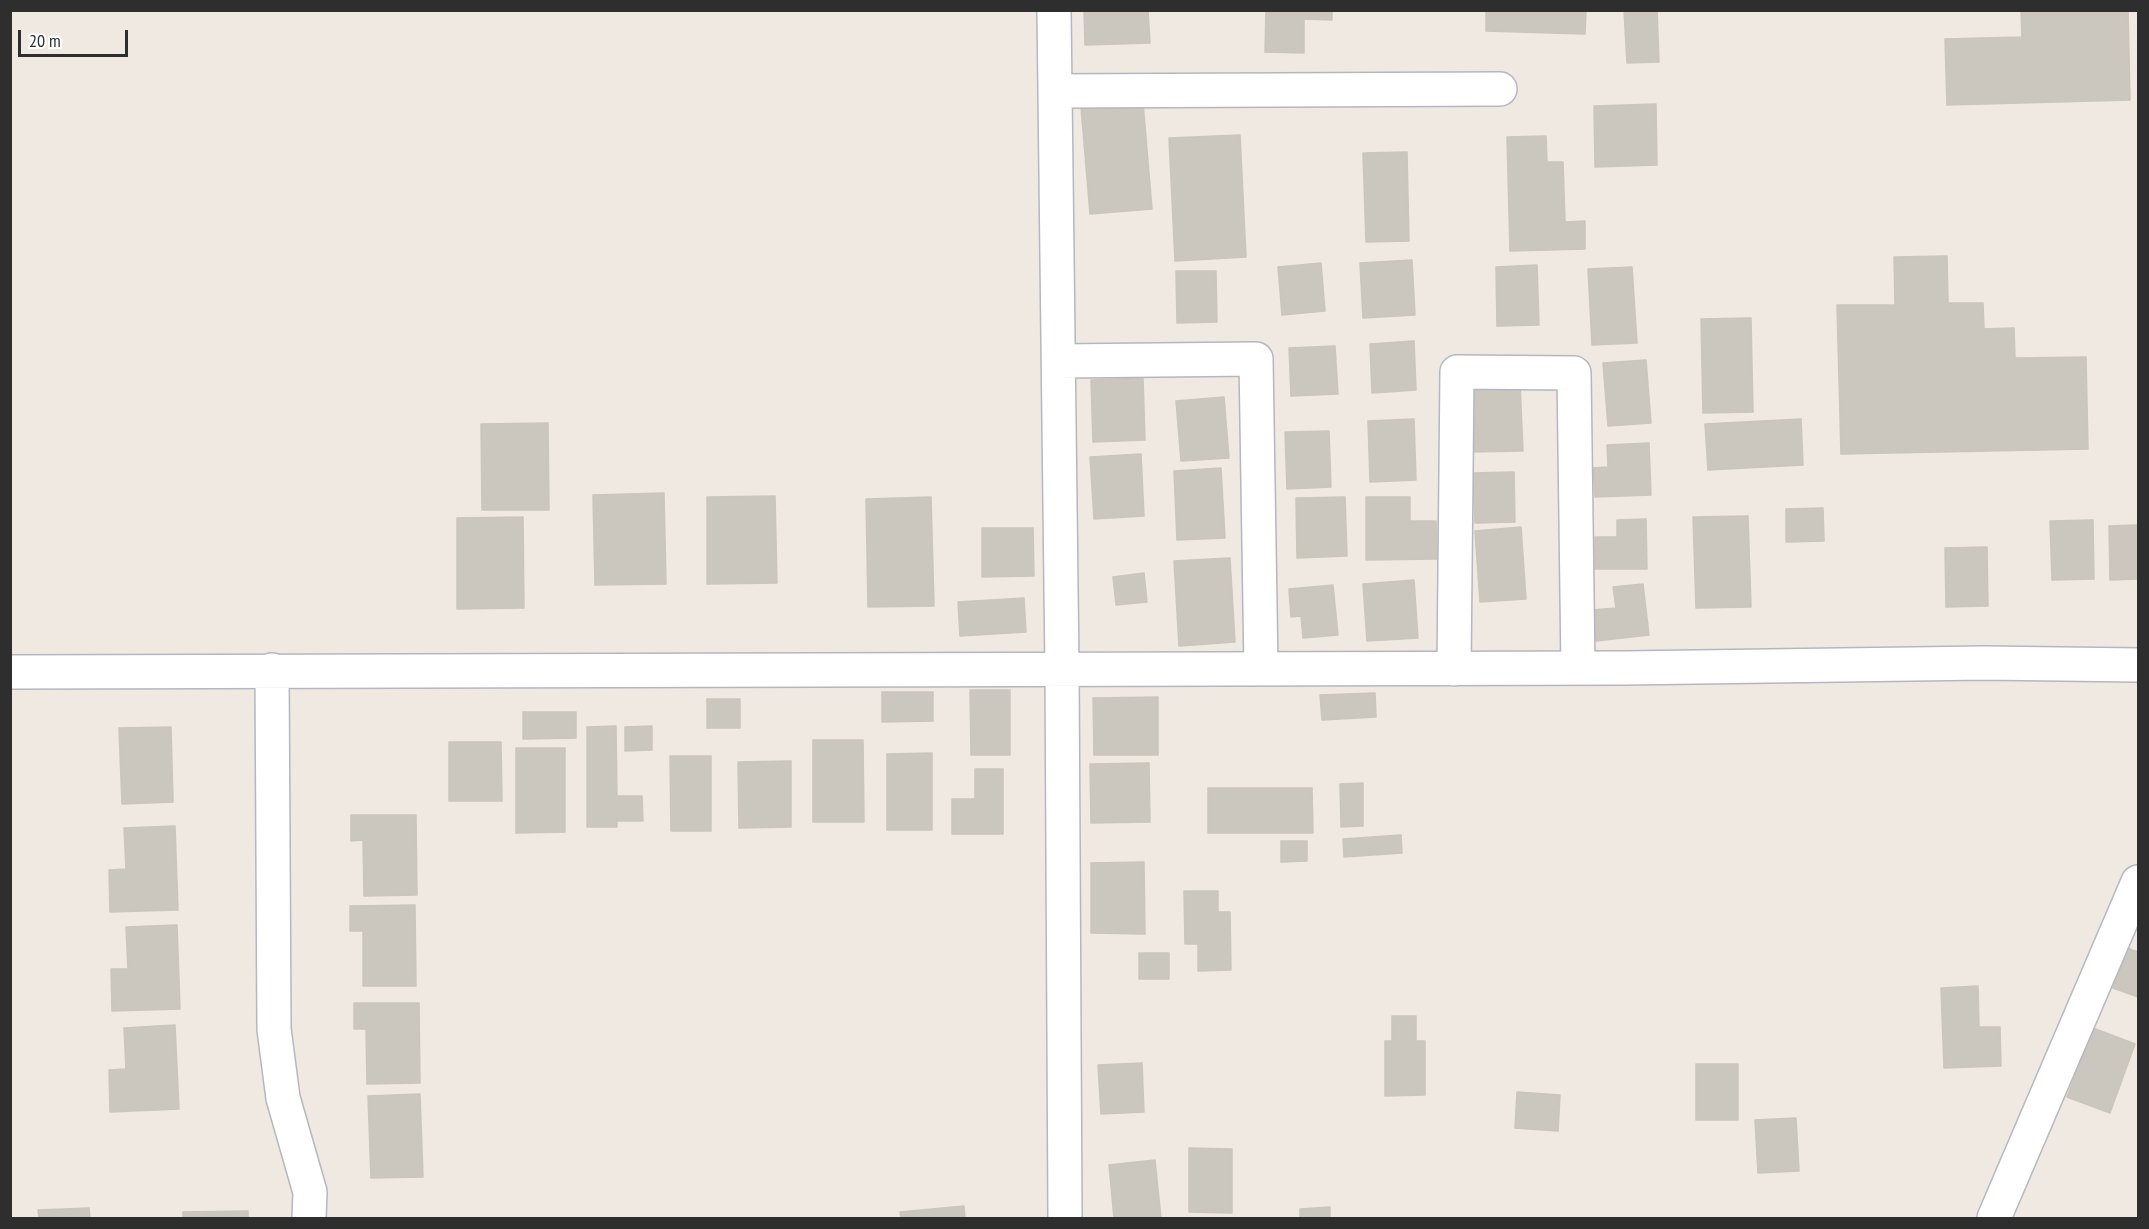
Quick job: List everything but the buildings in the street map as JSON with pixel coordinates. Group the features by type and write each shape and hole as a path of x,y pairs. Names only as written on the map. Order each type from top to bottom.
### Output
{"street":[{"path":"1054,10 1062,669 1065,1218"},
{"path":"1055,91 1500,88"},
{"path":"1059,362 1256,358 1261,669"},
{"path":"1454,669 1457,372 1574,373 1578,669"},
{"path":"10,672 1578,669 1984,663 2139,665"},
{"path":"272,670 274,1029 283,1098 310,1192 309,1218"},
{"path":"1994,1218 2139,882"}]}
